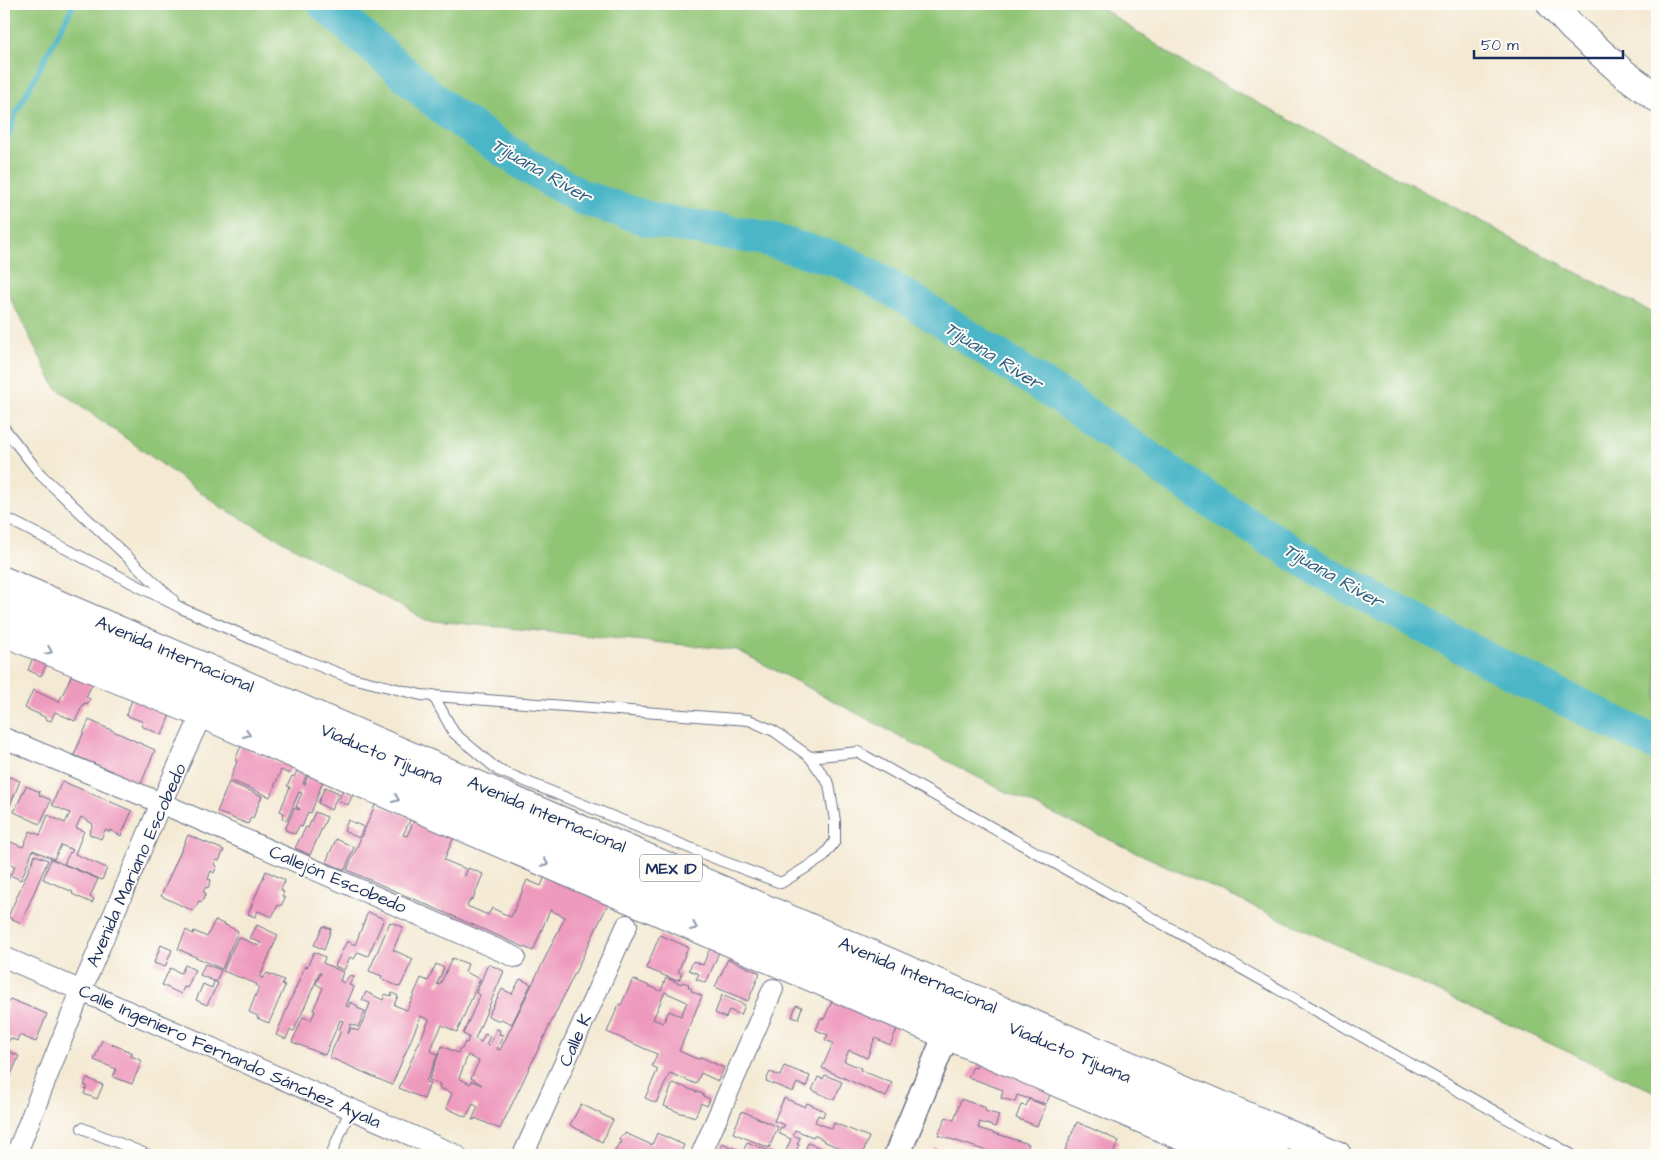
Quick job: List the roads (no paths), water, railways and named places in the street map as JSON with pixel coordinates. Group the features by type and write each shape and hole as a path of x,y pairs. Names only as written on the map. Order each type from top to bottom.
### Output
{"main road":[{"path":"1551,4 1573,28 1622,72 1657,98"},
{"name":"Avenida Internacional","path":"4,581 1337,1155"},
{"name":"Viaducto Tijuana","path":"4,592 1310,1155"},
{"name":"Viaducto Tijuana","path":"4,600 1289,1155"},
{"name":"Avenida Internacional","path":"4,608 1275,1155"},
{"path":"4,632 202,714 1226,1155"}],"street":[{"name":"Avenida Mariano Escobedo","path":"16,1155 81,991 202,714"},
{"name":"Callejón Escobedo","path":"4,738 162,803 515,956"},
{"name":"Calle K","path":"523,1155 628,925"},
{"name":"Calle Ingeniero Fernando Sánchez Ayala","path":"4,957 456,1155"},
{"path":"701,1155 773,989"},
{"path":"897,1155 946,1035"}],"lane":[{"path":"4,428 40,475 183,608"},
{"path":"4,517 183,608 268,646 348,677 432,696 750,720 774,731 810,757 829,784 835,821 835,840 822,858 781,883 498,770 454,733 432,696"},
{"path":"810,757 858,752 1572,1155"},
{"path":"331,1155 350,1110"},
{"path":"82,1128 148,1155"}],"waterway":[{"path":"4,151 15,115 74,4"},
{"name":"Tijuana River","path":"325,4 448,112 531,168 581,197 655,221 763,238 845,262 911,300 1065,400 1208,499 1327,574 1488,660 1657,744"}]}
